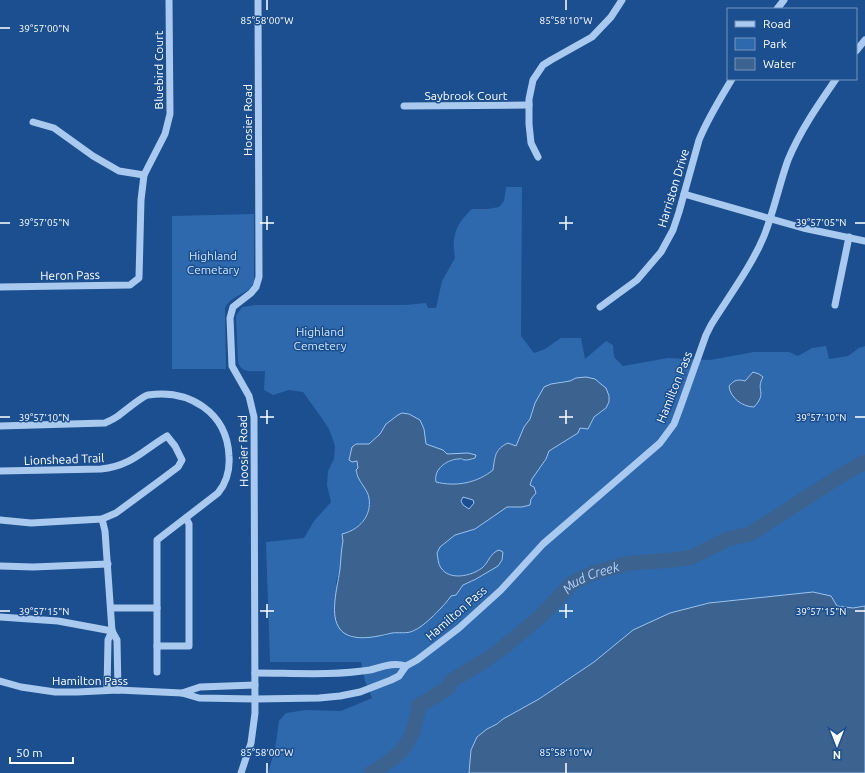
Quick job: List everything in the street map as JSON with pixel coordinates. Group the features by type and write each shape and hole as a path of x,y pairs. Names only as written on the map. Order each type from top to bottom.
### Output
{"street":[{"name":"Bluebird Court","path":"139,278 141,200 144,176 165,134 170,114 169,0"},
{"name":"Hoosier Road","path":"241,773 253,729 255,699 254,417 249,396 232,366 230,318 233,307 251,293 256,287 259,277 258,0"},
{"path":"538,157 530,138 529,105 530,88 533,80 543,65 592,37 611,17 622,0"},
{"path":"778,8 784,0"},
{"path":"857,50 865,40"},
{"name":"Harriston Drive","path":"600,307 637,280 661,252 673,230 699,140 713,111 731,80"},
{"name":"Hamilton Pass","path":"0,681 55,692 118,690 182,693 199,698 255,699 319,698 340,696 360,692 399,676 406,666 417,660 459,628 501,590 543,544 660,443 674,424 708,330 755,255 764,236 783,174 793,148 813,113 835,80"},
{"name":"Saybrook Court","path":"404,106 529,105"},
{"path":"32,122 54,128 93,156 119,171 144,176"},
{"path":"684,194 803,228 865,241"},
{"path":"835,305 849,237"},
{"name":"Heron Pass","path":"0,287 130,285 139,278"},
{"path":"0,426 104,423 116,417 145,395 169,394 189,398 204,406 220,425 229,445 228,475 224,485 218,493 157,540 157,672"},
{"name":"Lionshead Trail","path":"0,471 114,468 134,459 167,436 175,446 182,460 178,467 116,513 102,520"},
{"path":"157,646 189,646 189,524 186,518"},
{"path":"0,520 31,523 102,520 105,531 108,564 112,631 108,640 107,690"},
{"path":"0,566 33,567 108,564"},
{"path":"111,608 157,608"},
{"path":"0,617 58,621 112,631"},
{"path":"112,631 117,640 118,648 118,690"},
{"path":"255,672 348,673 379,668 392,664 406,666"},
{"name":"Hamilton Pass","path":"182,693 200,687 255,685"}],"green space":[{"name":"Highland Cemetery","path":"506,187 522,187 521,336 534,353 545,349 561,338 581,338 585,359 606,341 613,345 614,357 623,366 668,358 710,360 754,352 789,352 798,356 812,348 826,346 829,359 848,356 859,348 865,346 865,606 853,608 837,606 813,592 709,603 670,614 633,630 594,662 539,699 487,729 477,737 471,750 469,773 268,773 275,749 279,721 286,713 306,710 341,711 372,698 365,681 361,662 270,662 266,542 304,538 314,521 331,502 327,485 328,471 334,459 335,446 329,429 303,392 289,390 273,395 264,390 265,371 248,371 240,366 238,362 236,316 242,307 256,305 405,305 426,303 428,308 436,308 442,281 455,258 454,237 462,220 472,209 499,207 504,201","holes":["576,378 600,412 594,417 591,424 580,428 578,433 549,451 546,459 532,479 522,507 507,507 475,529 455,535 440,547 437,553 441,568 445,572 455,576 467,575 478,571 485,565 491,555 502,560 497,566 463,585 456,595 451,596 437,613 413,632 354,638 348,636 339,628 336,582 340,569 343,541 342,534 348,532 363,522 369,505 368,495 356,470 359,468 357,461 361,444 369,444 380,434 386,424 426,444 443,450 447,454 475,459 450,461 439,469 436,482 459,484 473,481 493,470 497,450 516,447 524,427 530,419 535,403 560,382 570,381"]},
{"name":"Highland Cemetary","path":"254,214 254,282 248,290 231,300 225,308 226,369 172,369 172,216"}],"water":[{"path":"753,372 763,377 760,385 760,398 754,407 750,407 742,404 734,398 729,386 736,380 745,381"},
{"path":"586,377 595,379 606,388 609,396 609,402 606,408 594,417 588,429 580,428 578,433 549,451 546,459 532,479 530,485 534,487 536,493 531,499 530,505 522,507 507,507 475,529 455,535 440,547 437,553 441,568 450,575 461,576 477,571 484,566 496,551 499,550 503,552 502,560 498,566 463,585 456,595 451,596 428,621 418,629 408,632 362,638 342,632 336,620 335,606 343,541 342,534 359,526 366,516 369,505 367,493 357,476 357,461 352,462 349,460 352,447 356,444 369,444 380,434 386,424 398,415 402,413 409,414 420,420 424,429 426,444 443,450 447,454 468,453 476,455 475,458 465,460 455,459 446,463 439,469 436,482 459,484 473,481 493,470 495,457 500,448 508,443 516,446 524,427 530,419 535,403 544,387 551,384 570,381 576,378","holes":["463,497 473,500 474,503 469,509 463,505 461,501"]},
{"path":"813,592 831,596 837,606 853,608 865,606 865,773 469,773 471,750 477,737 503,719 539,699 594,662 633,630 670,613 709,603"}],"waterway":[{"name":"Mud Creek","path":"371,773 395,757 406,745 415,726 418,706 448,688 451,681 489,658 505,646 541,616 572,583 593,573 630,563 692,557 728,539 750,534 845,473 865,462"}]}
